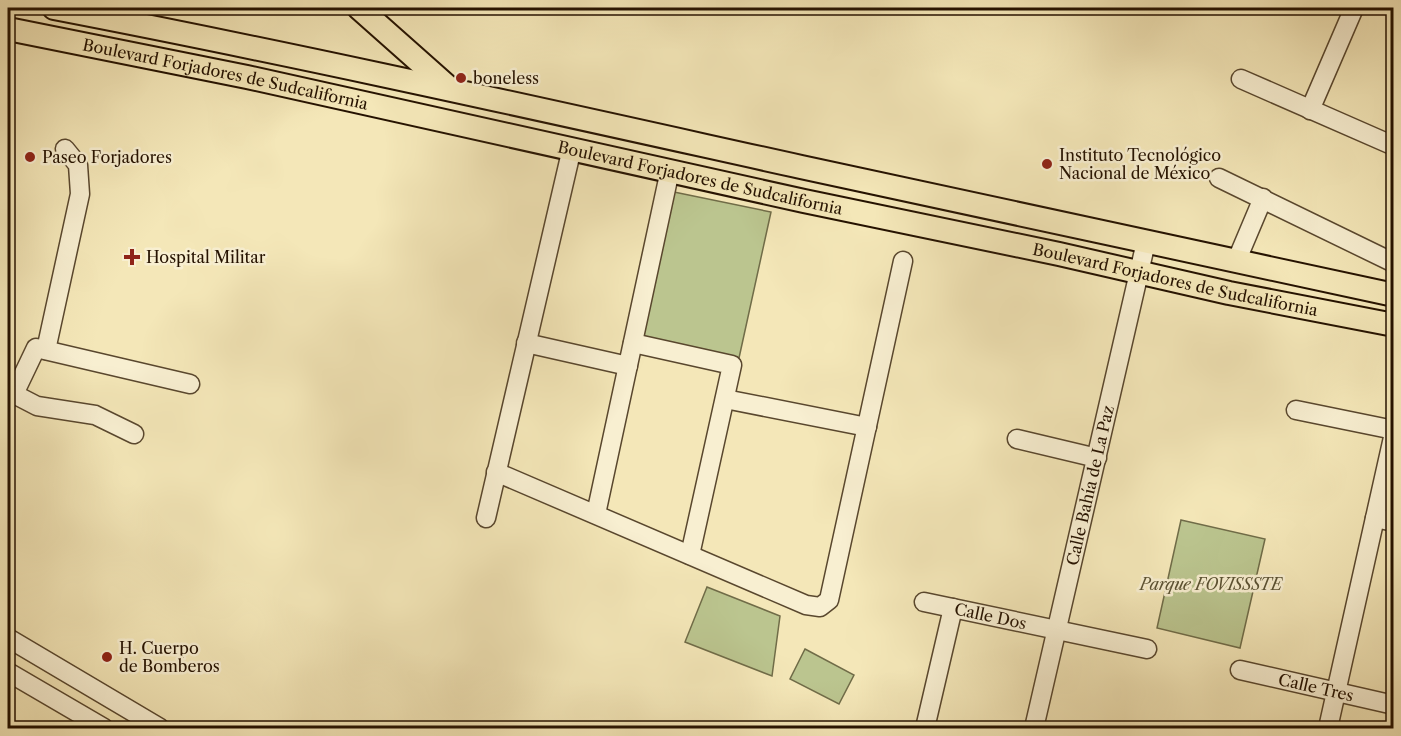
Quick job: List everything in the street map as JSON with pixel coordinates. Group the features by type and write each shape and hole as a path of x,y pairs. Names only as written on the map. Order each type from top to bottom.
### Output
{"main road":[{"name":"Boulevard Forjadores de Sudcalifornia","path":"54,8 450,88 609,125 1394,295"},
{"path":"359,8 450,88"},
{"name":"Boulevard Forjadores de Sudcalifornia","path":"8,29 248,76 1229,293 1394,325"},
{"path":"8,48 18,44 56,39"},
{"path":"248,76 254,47"},
{"path":"602,155 609,125"}],"street":[{"path":"1311,110 1354,8"},
{"path":"1241,79 1394,146"},
{"path":"486,518 572,148"},
{"path":"46,350 80,194 78,165 65,149"},
{"path":"596,514 670,170"},
{"path":"1219,178 1394,263"},
{"path":"1236,262 1263,198"},
{"name":"Calle Bahía de La Paz","path":"1034,729 1146,242"},
{"path":"496,472 806,605 820,607 829,600 903,261"},
{"path":"526,343 628,366"},
{"path":"633,343 732,365 690,555"},
{"path":"134,434 95,415 37,406 11,392 36,348 190,384"},
{"path":"725,399 867,428"},
{"path":"1296,410 1394,432 1328,729"},
{"path":"1017,439 1096,458"},
{"path":"1375,518 1394,522"},
{"name":"Calle Dos","path":"924,602 1057,630"},
{"path":"925,729 953,608"},
{"path":"1057,630 1147,649"},
{"path":"8,639 160,729"},
{"name":"Calle Tres","path":"1240,670 1394,705"},
{"path":"8,672 104,728 119,704"},
{"path":"50,697 65,672"}],"green space":[{"path":"674,192 771,212 739,358 642,337"},
{"name":"Parque FOVISSSTE","path":"1181,520 1265,539 1240,648 1157,628"},
{"path":"707,587 780,616 772,676 685,642"},
{"path":"805,649 854,675 839,704 790,679"}],"place":[{"name":"boneless","path":"461,78"},
{"name":"Paseo Forjadores","path":"30,157"},
{"name":"Instituto Tecnológico Nacional de México","path":"1047,164"},
{"name":"Hospital Militar","path":"132,257"},
{"name":"H. Cuerpo de Bomberos","path":"107,657"}]}
